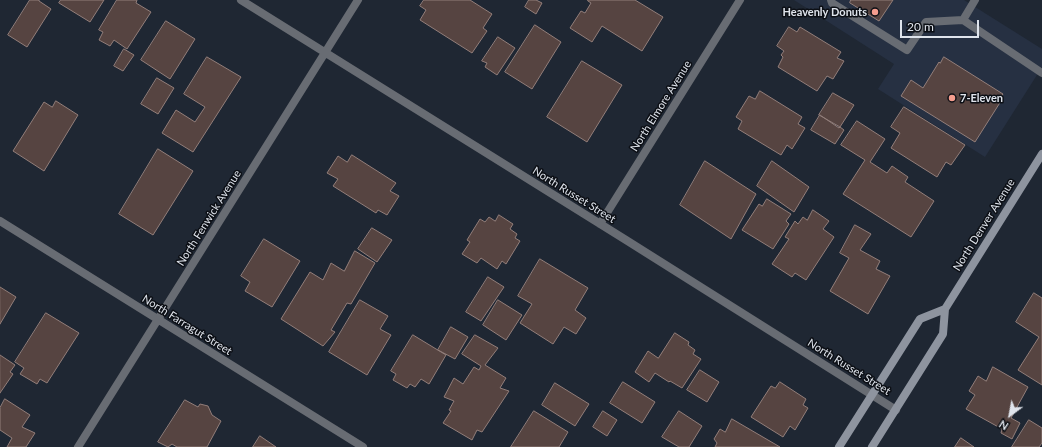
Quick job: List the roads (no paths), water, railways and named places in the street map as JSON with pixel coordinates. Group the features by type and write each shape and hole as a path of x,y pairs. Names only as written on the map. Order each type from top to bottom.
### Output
{"street":[{"name":"North Russet Street","path":"241,0 896,410"},
{"name":"North Fenwick Avenue","path":"78,447 358,0"},
{"name":"North Elmore Avenue","path":"600,224 740,0"},
{"path":"831,0 907,50 926,22 963,20 1042,72"},
{"path":"963,20 975,0"},
{"name":"North Denver Avenue","path":"872,447 943,334 945,309 1039,166 1042,154"},
{"name":"North Farragut Street","path":"0,221 362,447"},
{"path":"839,447 920,319 945,309"}],"place":[{"name":"Heavenly Donuts","path":"875,12"},
{"name":"7-Eleven","path":"952,98"}]}
